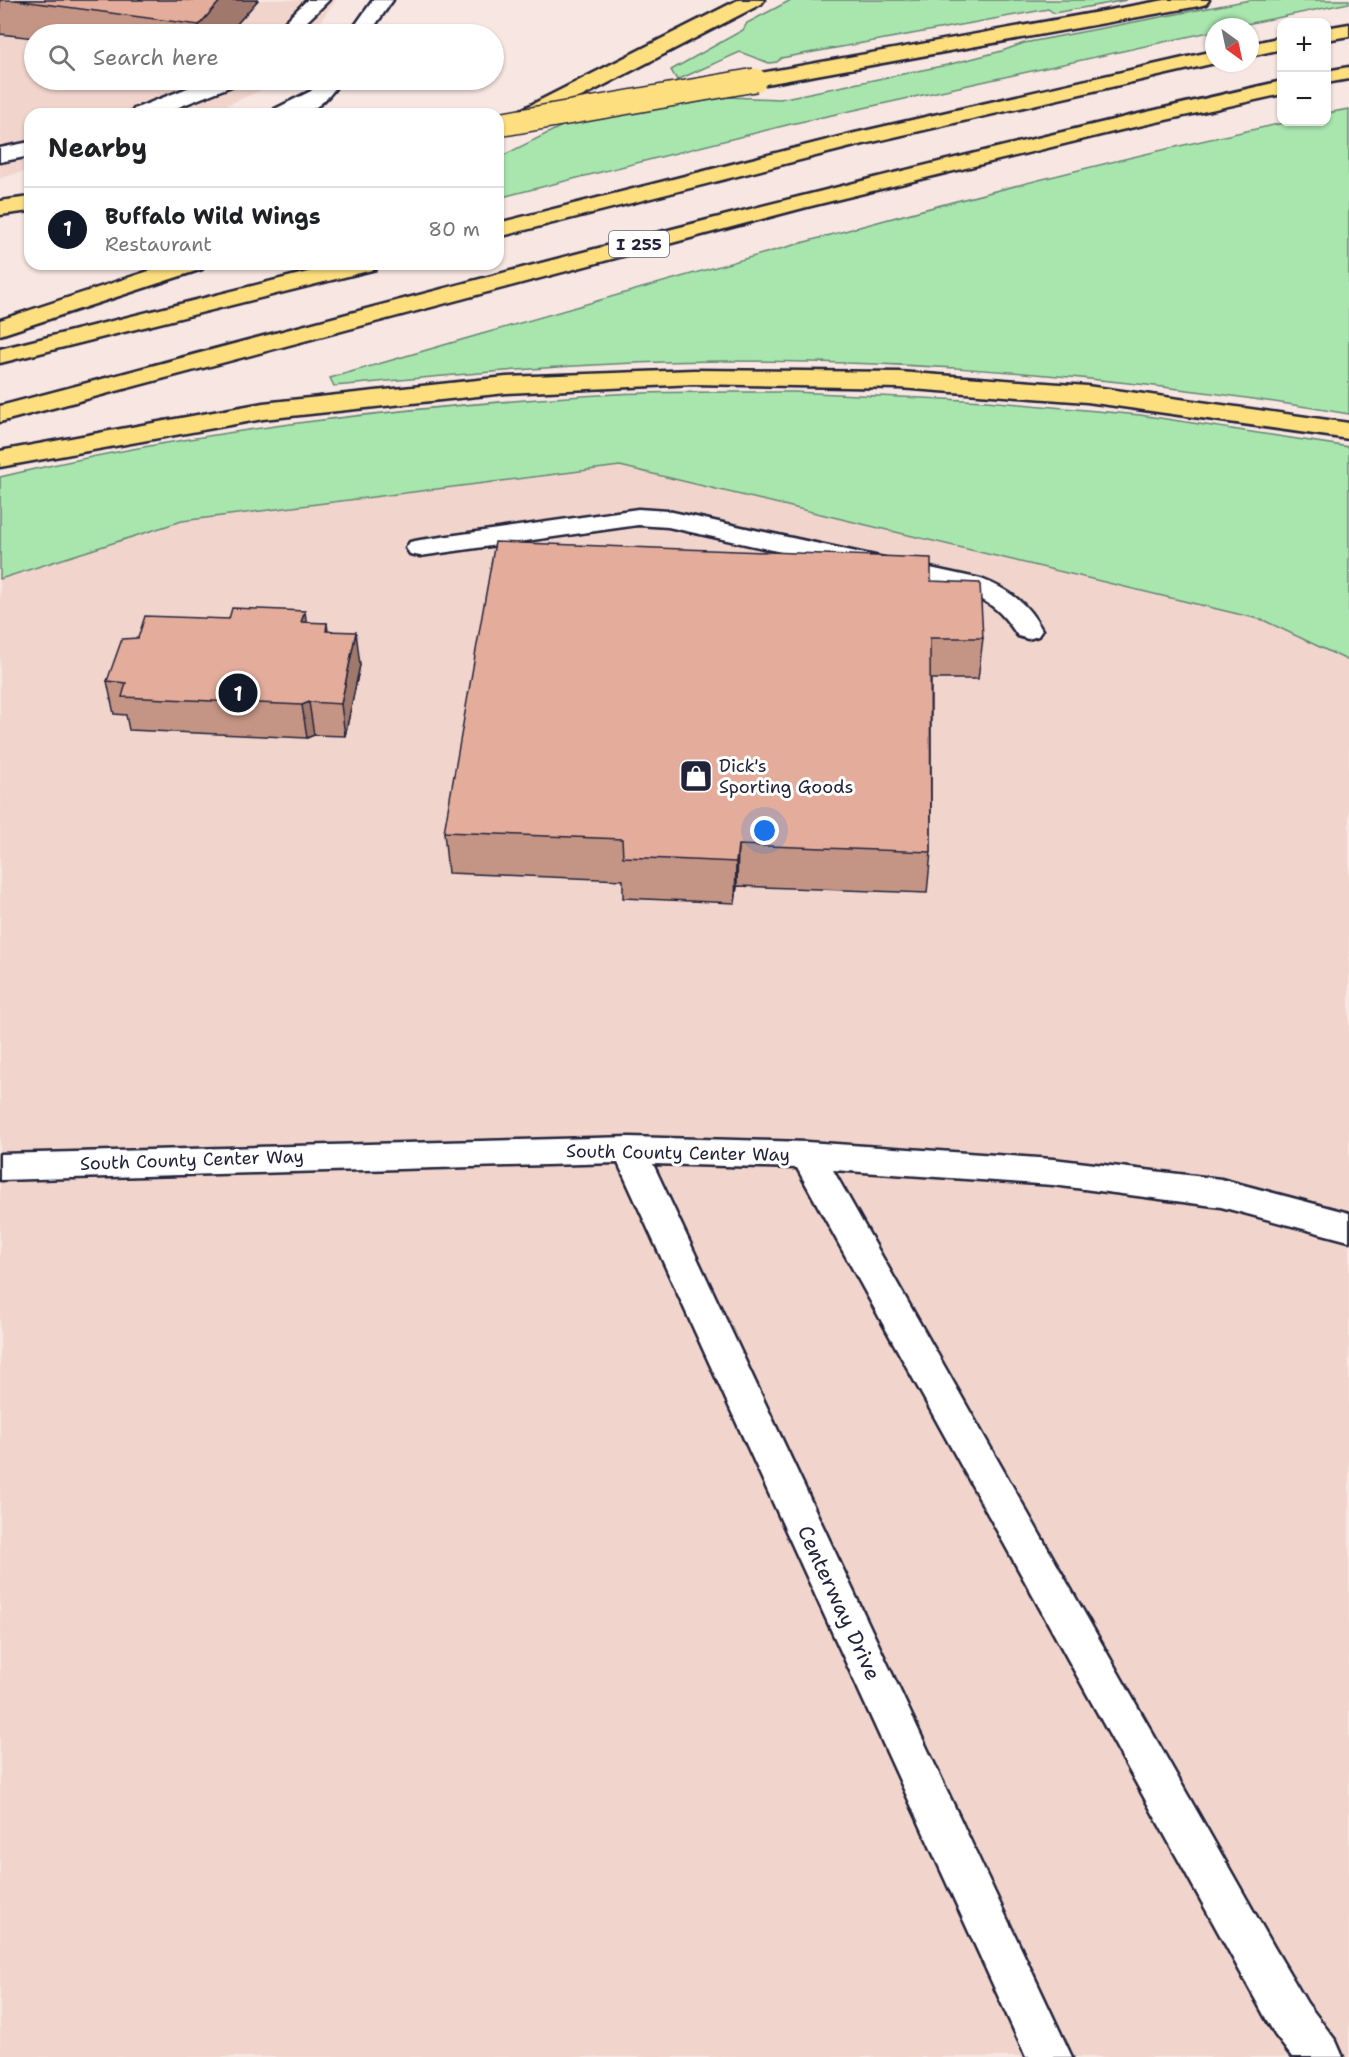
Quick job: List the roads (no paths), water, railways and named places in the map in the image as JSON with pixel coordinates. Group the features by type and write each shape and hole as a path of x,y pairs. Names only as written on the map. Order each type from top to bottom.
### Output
{"highway":[{"path":"650,53 723,0"},
{"path":"504,128 754,0"},
{"path":"504,124 1199,0"},
{"path":"1331,33 1349,30"},
{"path":"1259,48 1277,44"},
{"path":"504,228 807,150 1205,59"},
{"path":"1331,76 1349,73"},
{"name":"I 255","path":"0,414 840,191 1007,149 1277,88"},
{"path":"0,208 24,205"},
{"path":"0,328 176,270"},
{"path":"0,356 344,270"},
{"path":"0,459 263,411 506,385 694,377 899,380 1087,394 1349,431"}],"lane":[{"path":"294,24 319,0"},
{"path":"366,24 383,0"},
{"path":"157,108 201,90"},
{"path":"295,108 319,96 323,90"},
{"path":"3,154 24,150"},
{"path":"3,154 24,159"},
{"path":"420,549 638,517 668,519 971,585 1000,595 1020,614 1028,630"},
{"name":"South County Center Way","path":"0,1167 629,1150 807,1155 1053,1172 1210,1191 1349,1227"},
{"name":"Centerway Drive","path":"629,1150 1049,2057"},
{"path":"807,1155 1258,1962 1291,2019 1320,2057"}],"place":[{"name":"Buffalo Wild Wings","path":"238,693"},
{"name":"Dick's Sporting Goods","path":"696,776"}]}
